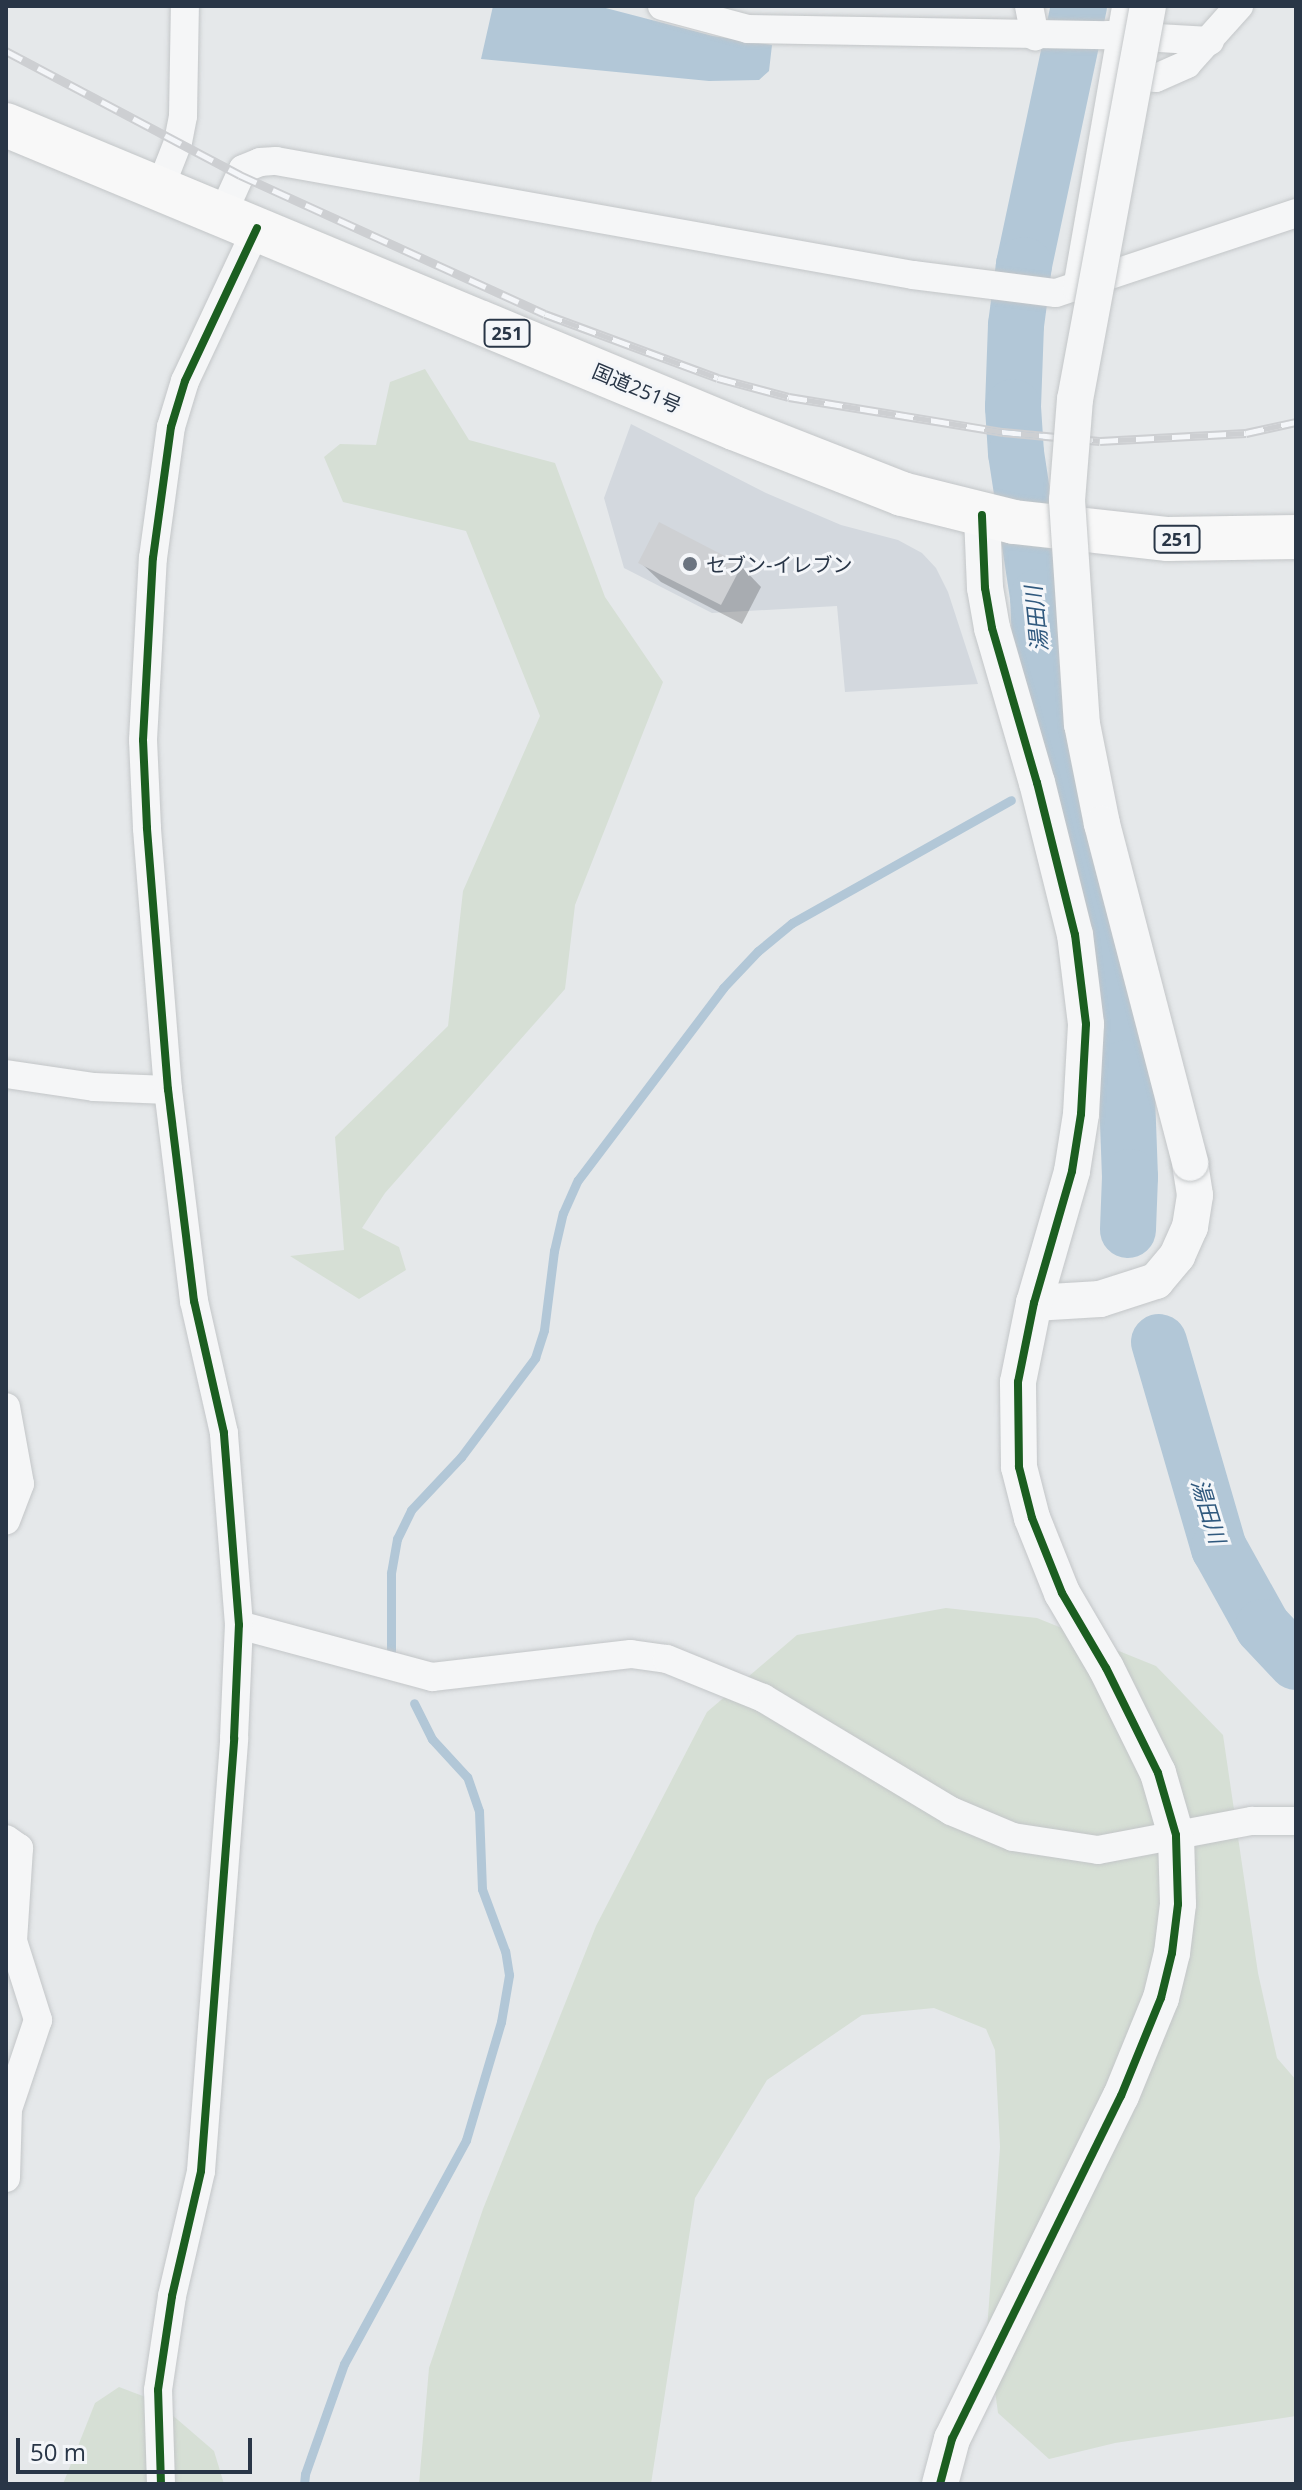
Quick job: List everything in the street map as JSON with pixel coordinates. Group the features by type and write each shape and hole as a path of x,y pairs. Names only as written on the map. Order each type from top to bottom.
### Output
{"highway":[{"name":"国道251号","path":"6,125 734,428 902,494 998,518 1168,539 1296,537"}],"street":[{"path":"160,188 178,142 183,116 185,6"},
{"path":"662,6 748,29 1115,35 1210,41"},
{"path":"1029,6 1043,36"},
{"path":"1066,290 1114,76 1115,35 1126,6"},
{"path":"1034,1303 1100,1299 1156,1281 1177,1256 1190,1227 1195,1195 1190,1163 1106,838 1082,724 1067,500 1075,399 1148,6"},
{"path":"1114,76 1156,78 1187,64 1239,6"},
{"path":"161,2484 158,2390 172,2296 201,2171 234,1738 239,1625 224,1433 194,1301 168,1090 143,740 153,558 171,427 240,221 243,169 260,162 276,161 1006,289 1066,290 1296,213"},
{"path":"940,2484 952,2439 1121,2096 1161,1998 1172,1953 1178,1904 1176,1835 1158,1773 1106,1668 1062,1593 1032,1518 1019,1467 1018,1382 1034,1303 1072,1171 1081,1114 1086,1024 1075,935 1037,783 992,628 985,588 998,518"},
{"path":"6,1074 94,1087 168,1090"},
{"path":"6,1407 20,1484 6,1520"},
{"path":"239,1625 432,1677 631,1654 667,1659 763,1698 951,1811 1013,1837 1098,1850 1252,1821 1296,1821"},
{"path":"6,1839 19,1848 13,1941 38,2020 8,2109 6,2178"}],"shaded area":[{"path":"425,369 469,440 555,463 605,597 663,682 575,905 565,989 385,1193 362,1228 399,1247 406,1270 359,1299 290,1256 344,1250 335,1137 448,1026 463,891 540,716 466,531 343,502 324,457 340,444 376,445 390,382"},
{"path":"631,424 766,493 841,525 898,540 922,553 936,568 948,592 978,684 845,692 837,606 712,613 624,568 604,498"},
{"path":"946,1608 1037,1618 1156,1666 1223,1735 1258,1973 1277,2058 1296,2080 1296,2416 1115,2443 1049,2459 998,2413 987,2331 1000,2147 995,2050 986,2029 934,2008 862,2015 767,2080 695,2198 651,2484 419,2484 429,2368 483,2209 596,1926 707,1712 797,1635"},
{"path":"119,2387 156,2401 214,2451 224,2484 63,2484 95,2403"}],"water":[{"path":"493,6 598,6 713,36 772,45 769,71 759,80 709,81 481,59"}],"building":[{"name":"セブン-イレブン","path":"659,522 742,565 721,605 638,563"}],"waterway":[{"name":"湯田川","path":"1079,6 1024,265 1016,325 1013,407 1016,453 1038,597 1041,663 1126,1068 1130,1177 1128,1230"},
{"path":"1051,775 1063,768"},
{"path":"391,1651 391,1573 397,1539 411,1510 461,1457 535,1358 544,1330 554,1251 563,1213 578,1180 723,988 758,951 792,923 1011,800"},
{"name":"湯田川","path":"1159,1342 1219,1548 1263,1627 1296,1662"},
{"path":"304,2484 344,2364 466,2140 501,2022 509,1975 505,1951 482,1889 479,1811 467,1777 432,1739 414,1703"}],"railway":[{"path":"6,51 240,175 545,314 718,378 789,397 1003,432 1100,441 1246,433 1296,422"}],"cycle path":[{"path":"161,2484 158,2390 172,2296 201,2171 234,1738 239,1625 224,1433 194,1301 168,1090 143,740 153,558 171,427 185,381 257,228"},
{"path":"940,2484 952,2439 1121,2096 1161,1998 1172,1953 1178,1904 1176,1835 1158,1773 1106,1668 1062,1593 1032,1518 1019,1467 1018,1382 1034,1303 1072,1171 1081,1114 1086,1024 1075,935 1037,783 992,628 985,588 982,515"}],"place":[{"name":"セブン-イレブン","path":"690,564"}]}
